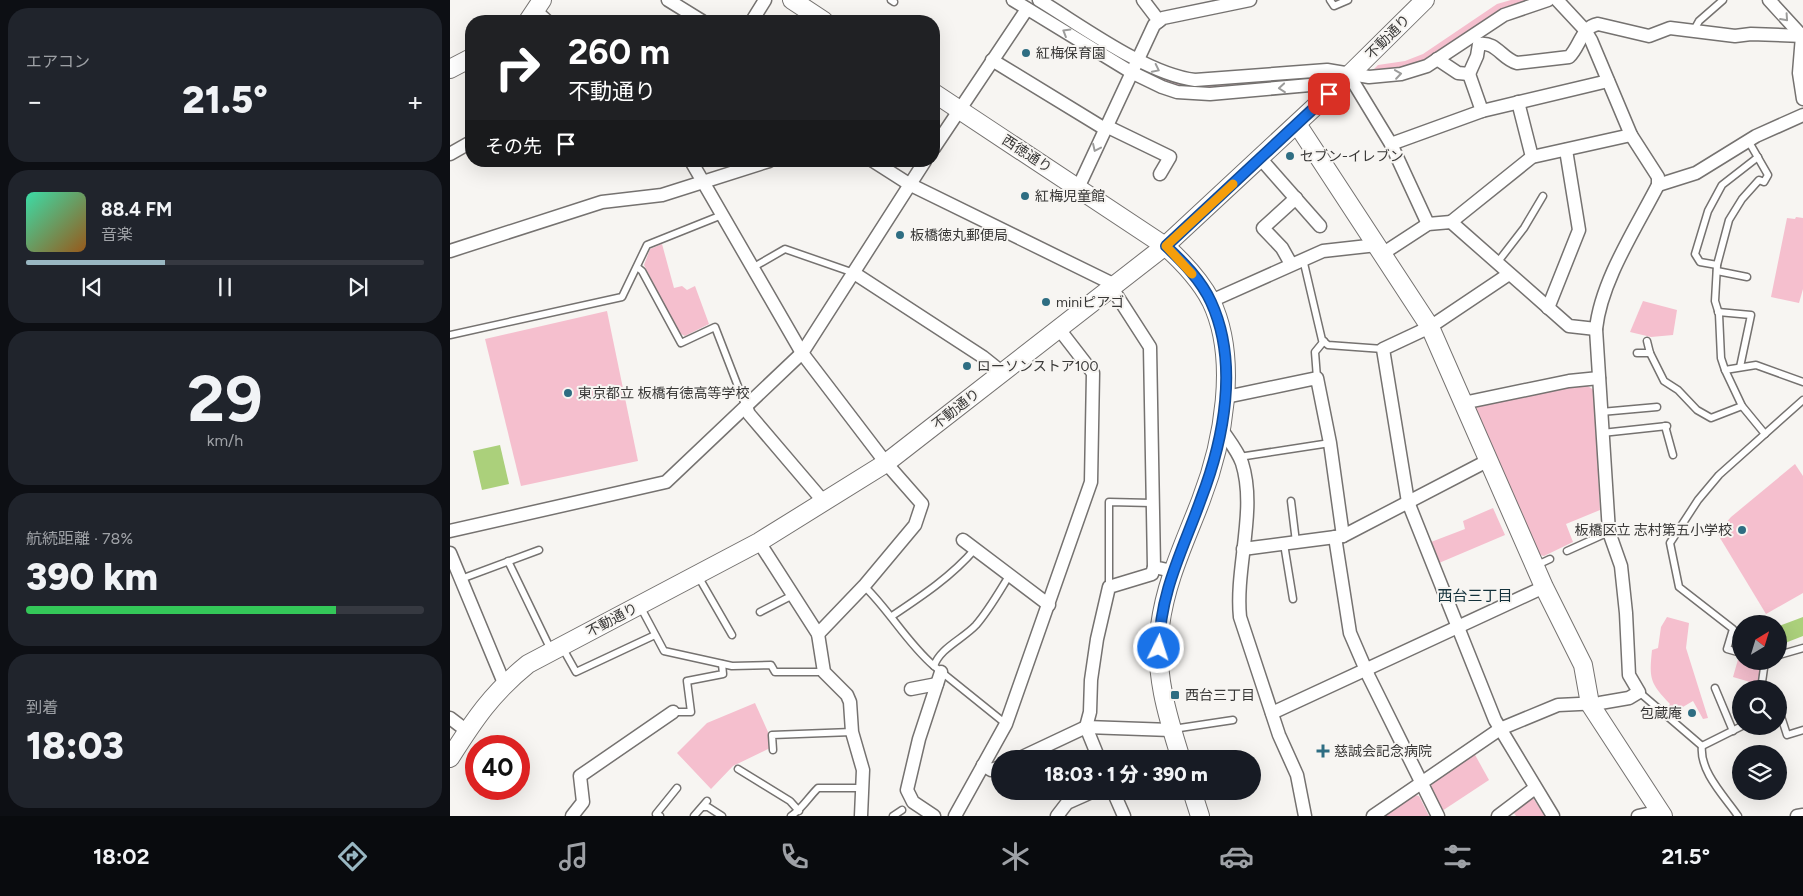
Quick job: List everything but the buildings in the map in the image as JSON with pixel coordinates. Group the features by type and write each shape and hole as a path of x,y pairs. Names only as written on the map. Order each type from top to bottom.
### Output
{"street":[{"path":"668,0 692,15"},
{"path":"756,15 765,0"},
{"path":"792,0 815,15"},
{"path":"1013,0 1131,72 1162,87 1193,94 1310,85 1329,94"},
{"path":"1039,0 1167,75 1195,80 1327,70 1369,77 1401,74 1414,71 1476,39 1504,15 1548,0"},
{"path":"1143,0 1159,21"},
{"path":"1078,188 1154,25 1163,18 1250,0"},
{"name":"不動通り","path":"450,758 485,705 504,683 528,664 758,542 886,463 1166,246 1350,75 1425,0"},
{"path":"1373,816 1500,729 1558,705 1590,704 1629,698 1639,692 1629,675 1626,613 1621,566 1609,532 1599,378 1602,358 1596,329 1598,310 1615,269 1658,185 1658,177 1631,135 1586,30 1557,0"},
{"path":"1773,1 1802,36 1799,73 1803,99"},
{"path":"940,139 1027,8"},
{"path":"1476,39 1489,44 1510,61 1517,63 1569,57 1575,51 1586,30 1598,24 1649,36 1670,28 1735,36 1751,34 1802,36"},
{"path":"1476,39 1477,56 1469,74 1482,111"},
{"path":"1437,59 1458,73 1469,74"},
{"path":"992,60 1105,128 1170,157 1160,174"},
{"path":"450,69 465,61"},
{"path":"1350,75 1391,144 1428,224"},
{"path":"1391,144 1482,111 1608,81"},
{"name":"西徳通り","path":"940,97 1166,246 1190,271 1211,302 1224,349 1226,398 1207,483 1172,571 1161,618 1159,648 1162,689 1171,730 1178,750"},
{"path":"1518,102 1532,157"},
{"path":"1658,185 1696,173 1756,136 1803,115"},
{"path":"1297,124 1430,327 1488,460 1543,562 1544,586 1583,665 1590,704 1662,814 1638,816"},
{"path":"1211,302 1324,250 1379,249 1428,224 1451,222 1532,157 1631,135"},
{"path":"450,154 465,145"},
{"path":"1548,308 1579,230 1566,150"},
{"path":"1260,158 1320,226"},
{"path":"694,167 751,268 802,353 886,463 922,504 921,513 915,525 864,586 818,634"},
{"path":"450,252 602,202 662,195 702,181 734,167"},
{"path":"882,167 909,184 1114,286 1150,347 1154,567 1152,574 1109,588 1097,639 1091,680 1090,712 1086,727 1095,750"},
{"path":"450,531 666,482 802,353 921,167"},
{"path":"1296,198 1263,228 1297,262"},
{"path":"1451,222 1569,326 1596,329"},
{"path":"854,272 975,352 1002,373"},
{"path":"1509,274 1430,327 1383,349 1408,502 1500,729 1553,816"},
{"path":"955,816 1006,724 1091,482 1093,373 1059,329"},
{"path":"1226,398 1317,378 1330,443 1346,620 1366,668 1438,816"},
{"path":"1463,403 1569,381 1599,378"},
{"path":"746,406 750,414 824,502"},
{"path":"1220,427 1239,457 1246,478 1247,496 1238,599 1240,617 1268,713 1297,775 1305,816"},
{"path":"1243,549 1339,536 1488,460"},
{"path":"963,540 1049,605"},
{"path":"758,542 818,634 824,672 847,695 850,702 852,732 863,770 861,816"},
{"path":"450,553 504,683"},
{"path":"1154,567 1172,571"},
{"path":"1268,713 1544,586"},
{"path":"911,689 938,674"},
{"path":"934,816 911,804 907,790 915,736 938,674"},
{"path":"572,816 583,802 580,776 673,712"},
{"path":"450,718 467,731"},
{"path":"1037,750 1086,727 1171,730"},
{"path":"983,765 991,770"},
{"path":"1498,816 1536,788"},
{"path":"1057,816 1067,803 1074,800"},
{"path":"1117,800 1124,816"},
{"path":"1195,800 1200,816"},
{"path":"1797,816 1803,815"}],"lane":[{"path":"1330,0 1334,6 1348,0"},
{"path":"1694,30 1699,21 1723,0"},
{"path":"1749,142 1768,175 1764,182 1759,180 1729,220 1717,268 1715,300 1718,312 1721,358 1725,370 1742,406 1764,434"},
{"path":"1747,277 1700,262 1695,254 1708,211 1722,185 1758,158"},
{"path":"1497,263 1524,228 1544,196"},
{"path":"450,335 622,297 647,245 722,215"},
{"path":"751,268 785,249 854,272"},
{"path":"1297,262 1324,342 1328,345 1383,349"},
{"path":"637,267 642,271 681,343 715,327 746,406"},
{"path":"1718,312 1751,315 1740,367"},
{"path":"1647,341 1650,353 1664,381 1678,390 1704,414 1711,418 1742,406"},
{"path":"1317,378 1315,352 1324,342"},
{"path":"1637,353 1650,353"},
{"path":"1725,370 1756,366 1803,382"},
{"path":"1732,628 1680,587 1670,543 1698,500 1719,475 1803,400"},
{"path":"1601,412 1657,407"},
{"path":"1602,433 1666,426 1673,454"},
{"path":"1239,457 1330,443"},
{"path":"1291,501 1290,543 1293,599"},
{"path":"1109,588 1109,502 1152,503"},
{"path":"1568,551 1609,532"},
{"path":"892,616 932,589 962,564 975,549"},
{"path":"460,579 539,550"},
{"path":"508,561 556,649 576,672 655,635"},
{"path":"697,574 732,635"},
{"path":"938,674 938,656 961,640 976,624 1009,576"},
{"path":"864,586 892,616 938,674 1006,724"},
{"path":"760,612 793,595"},
{"path":"640,605 664,651 732,666 771,665 775,672 824,672"},
{"path":"1732,632 1727,650 1732,651"},
{"path":"1788,652 1803,648"},
{"path":"673,712 691,712 687,681 723,674 722,664"},
{"path":"1715,688 1732,729"},
{"path":"1639,692 1702,746 1706,768 1738,816"},
{"path":"1171,730 1233,720"},
{"path":"1787,735 1803,730"},
{"path":"1702,746 1732,731"},
{"path":"773,750 772,735 852,732"},
{"path":"738,769 790,801 799,811"},
{"path":"660,816 656,814 677,788"},
{"path":"790,816 799,811 818,788 863,788"},
{"path":"694,816 707,801"},
{"path":"703,807 708,807 722,816"},
{"path":"893,816 902,810"}],"shaded area":[{"path":"1511,0 1542,0 1428,62 1369,74 1378,65 1405,61 1423,54 1497,4"},
{"path":"1142,66 1167,77 1327,73 1317,83 1210,91 1179,89 1138,72"},
{"path":"1796,217 1803,218 1803,289 1799,303 1771,297 1787,218 1795,219"},
{"path":"662,244 674,288 682,286 687,290 695,286 709,324 685,336 679,333 644,265 650,249"},
{"path":"1643,301 1677,310 1673,335 1651,337 1630,332"},
{"path":"607,311 638,461 521,486 485,339"},
{"path":"1586,385 1594,390 1600,510 1566,524 1573,542 1544,556 1539,555 1475,409 1478,405 1558,388"},
{"path":"500,445 509,484 482,490 473,451"},
{"path":"1795,464 1803,476 1803,593 1766,614 1717,533 1731,517"},
{"path":"1493,508 1505,535 1439,563 1431,542 1465,529 1463,521"},
{"path":"1667,617 1689,623 1686,648 1708,718 1703,719 1693,701 1671,714 1666,709 1670,704 1658,691 1652,680 1652,650 1658,648 1661,627"},
{"path":"1803,617 1803,636 1788,642 1788,623"},
{"path":"1735,670 1760,670 1758,680 1743,680 1733,677"},
{"path":"755,703 768,732 770,748 733,766 711,789 677,753 707,723"},
{"path":"1474,753 1489,780 1442,811 1431,788 1432,782"},
{"path":"1415,795 1419,796 1429,816 1385,816"},
{"path":"1531,795 1545,816 1516,816 1511,809"}],"slow traffic":[{"path":"1192,274 1166,246 1233,184"}],"place":[{"name":"紅梅保育園","path":"1026,53"},
{"name":"セブン-イレブン","path":"1290,156"},
{"name":"紅梅児童館","path":"1025,196"},
{"name":"板橋徳丸郵便局","path":"900,235"},
{"name":"miniピアゴ","path":"1046,302"},
{"name":"ローソンストア100","path":"967,366"},
{"name":"東京都立 板橋有徳高等学校","path":"568,393"},
{"name":"板橋区立 志村第五小学校","path":"1742,530"},
{"name":"西台三丁目","path":"1175,695"},
{"name":"包蔵庵","path":"1692,713"},
{"name":"慈誠会記念病院","path":"1323,751"}],"district":[{"name":"西台三丁目","path":"1475,596"}],"route":[{"path":"1159,648 1160,628 1167,589 1178,553 1207,483 1226,398 1224,349 1211,302 1190,271 1166,246 1329,94"}]}
